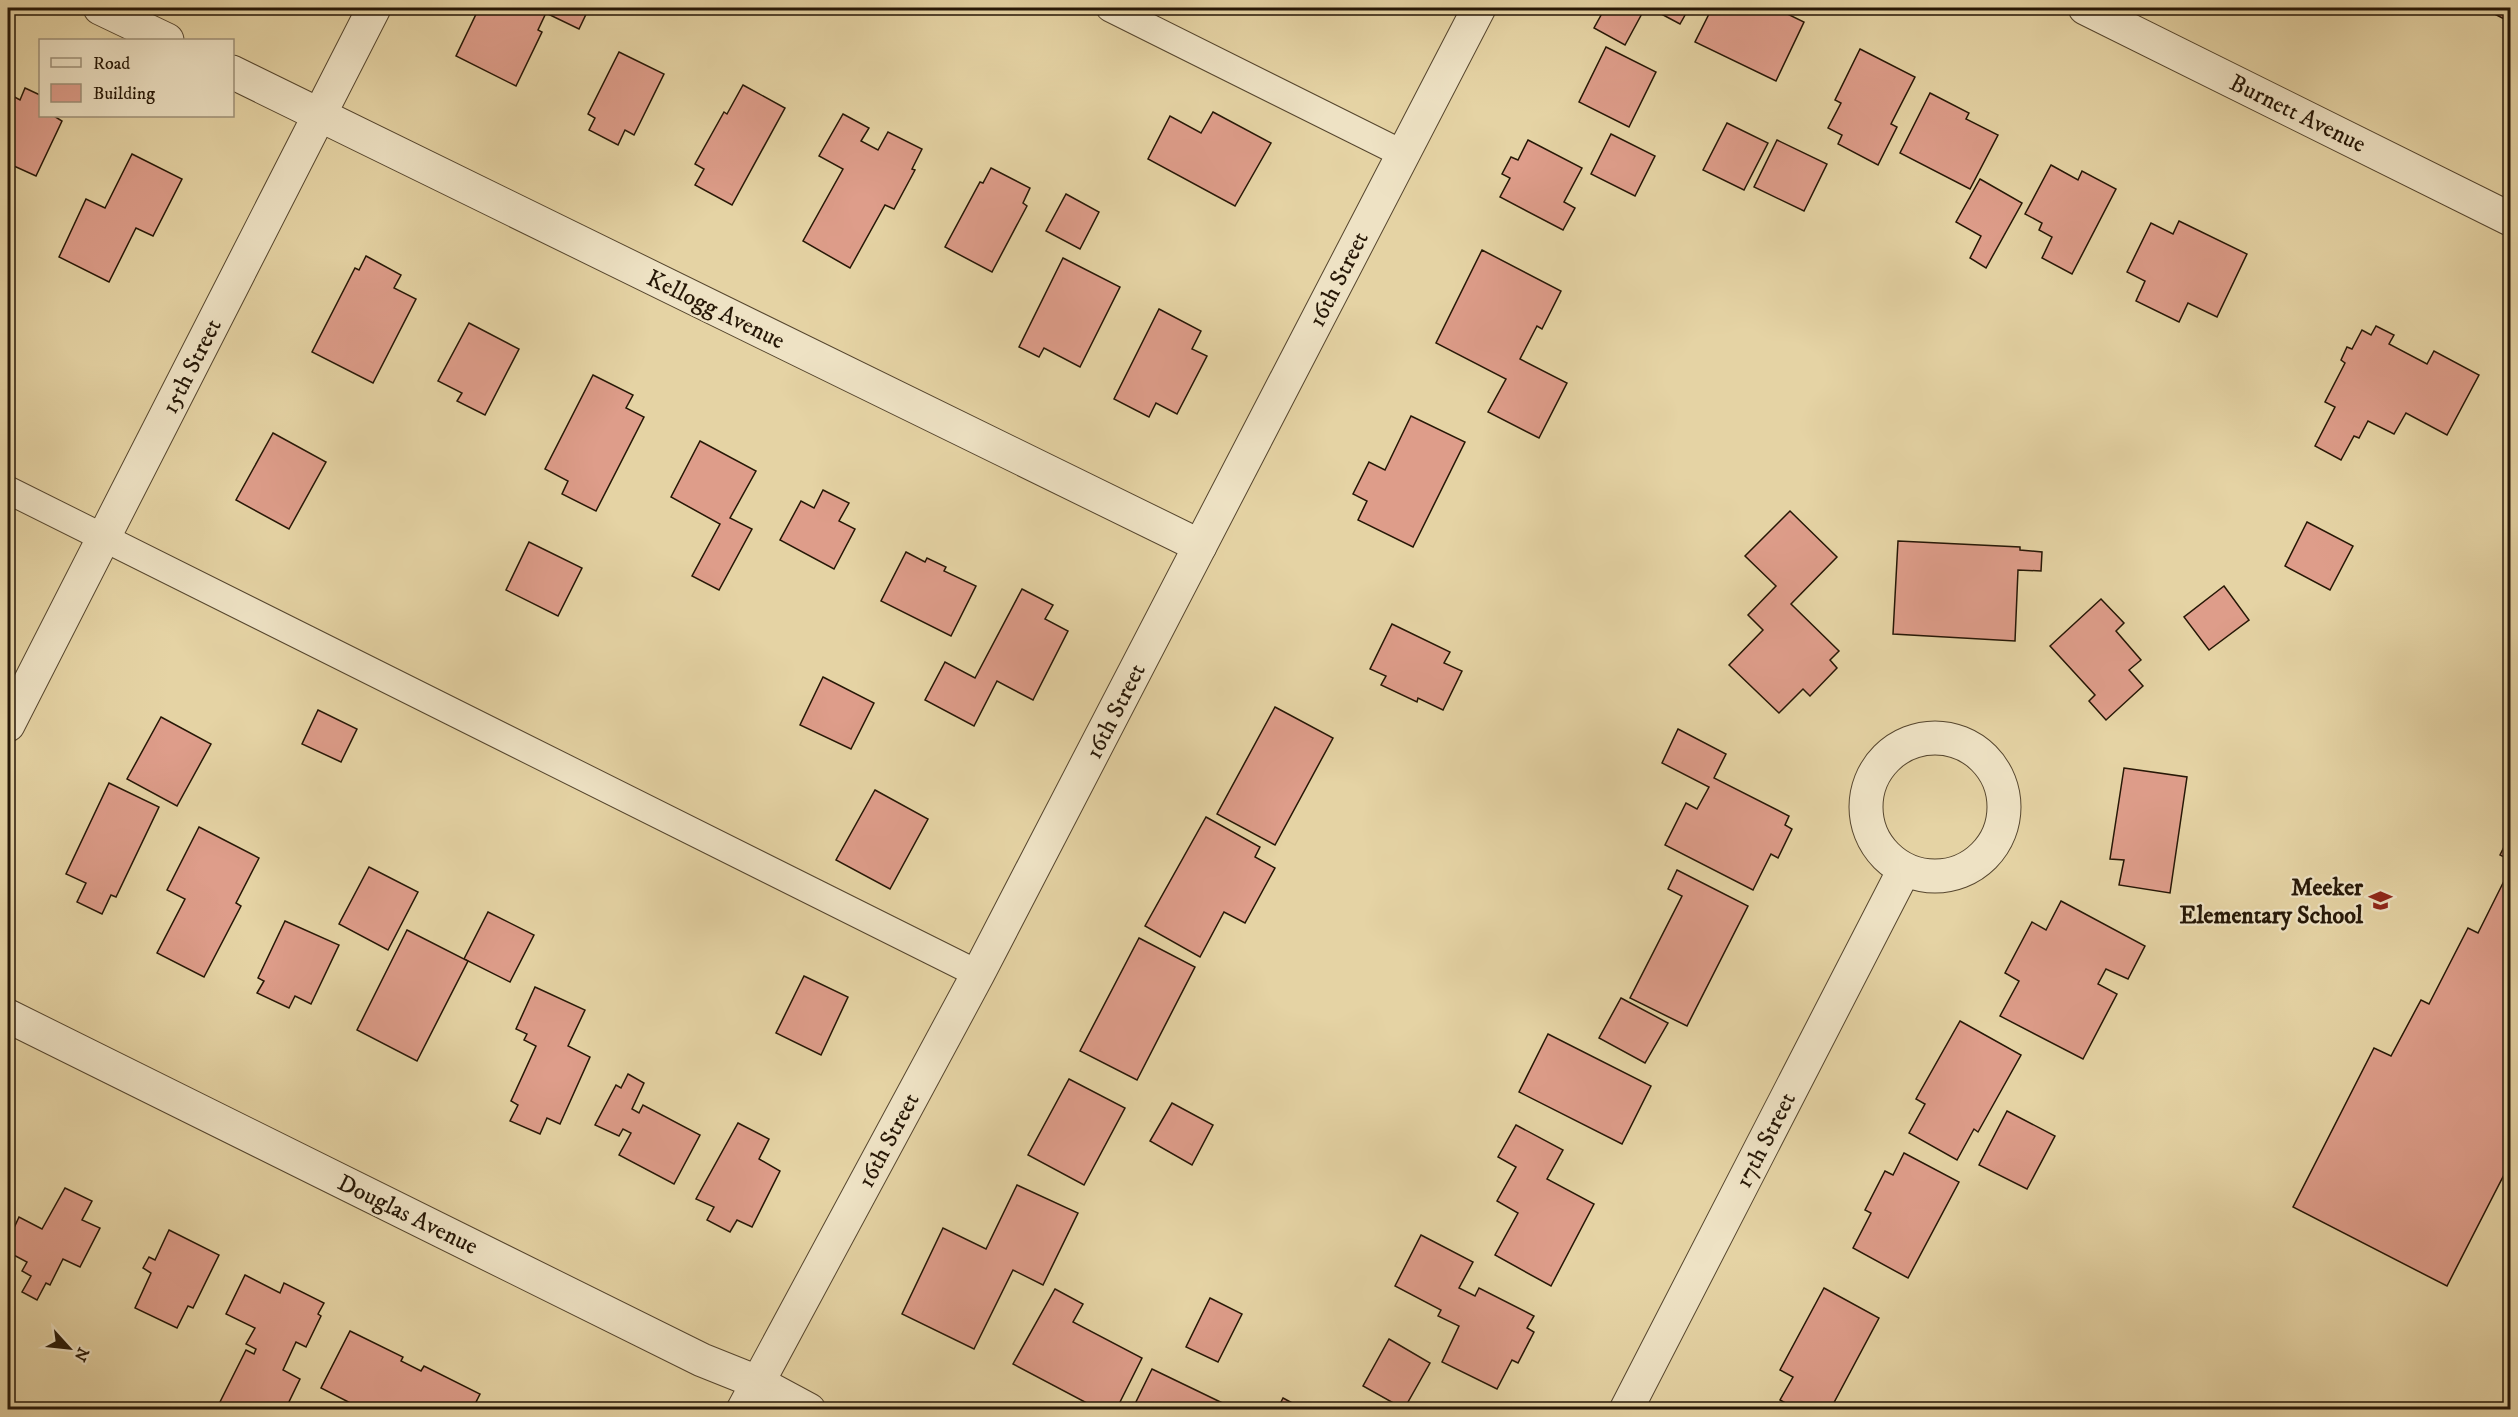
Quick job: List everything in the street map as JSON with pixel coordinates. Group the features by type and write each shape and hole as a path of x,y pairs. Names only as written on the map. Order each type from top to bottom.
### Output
{"street":[{"path":"100,8 165,39"},
{"name":"15th Street","path":"8,725 374,8"},
{"name":"16th Street","path":"750,1396 978,974 1479,8"},
{"name":"Burnett Avenue","path":"2085,8 2511,219"},
{"name":"Kellogg Avenue","path":"234,73 1200,546"},
{"path":"1941,737 1964,743 1984,757 1997,774 2004,795 2005,817 1997,837 1985,855 1968,868 1936,876 1925,876 1904,870 1885,855 1872,836 1866,812 1868,788 1878,766 1896,750 1917,739 1941,737"},
{"name":"17th Street","path":"1626,1410 1904,870"},
{"name":"Douglas Avenue","path":"8,1016 702,1360 750,1396 809,1410"}],"lane":[{"path":"1110,8 1403,154"},
{"path":"8,490 978,974"}],"building":[{"path":"479,8 589,8 579,29 546,13 538,30 542,32 516,86 456,56"},
{"path":"1605,8 1645,8 1625,45 1594,28"},
{"path":"1650,8 1689,8 1680,24"},
{"path":"1712,8 1775,8 1804,22 1776,81 1695,42"},
{"path":"2483,8 2510,8 2510,22"},
{"path":"1606,47 1656,72 1629,127 1579,102"},
{"path":"1860,49 1915,77 1891,124 1897,127 1878,165 1838,144 1842,135 1828,128 1841,103 1835,100"},
{"path":"619,52 664,74 634,135 625,130 618,145 589,130 595,118 588,114"},
{"path":"743,85 785,108 732,205 695,185 704,169 695,164 724,112 727,114"},
{"path":"25,88 39,95 39,117 56,117 62,121 36,176 14,166 8,179 8,102 11,95 20,100"},
{"path":"1930,93 1969,113 1966,119 1998,135 1970,189 1900,153"},
{"path":"1213,112 1271,143 1235,206 1148,159 1170,116 1201,133"},
{"path":"843,114 869,128 861,141 878,150 888,132 922,149 912,169 915,170 894,209 885,205 850,268 803,241 843,169 819,156"},
{"path":"1727,123 1768,143 1744,190 1703,170"},
{"path":"1611,134 1655,156 1635,196 1591,174"},
{"path":"1528,140 1582,168 1564,202 1575,208 1563,230 1500,197 1510,178 1502,174 1511,157 1518,160"},
{"path":"1777,140 1827,164 1804,211 1754,187"},
{"path":"132,154 182,179 153,236 136,228 109,282 59,257 86,199 105,208"},
{"path":"2051,165 2078,180 2082,171 2116,189 2072,274 2042,258 2052,237 2039,230 2042,223 2025,214"},
{"path":"991,168 1030,188 1023,203 1027,206 992,272 945,247 980,182 983,183"},
{"path":"1980,179 2022,203 1986,268 1970,258 1981,236 1956,222"},
{"path":"1066,194 1099,212 1080,249 1046,231"},
{"path":"2179,221 2247,254 2217,317 2188,303 2179,322 2136,301 2145,281 2127,272 2151,223 2173,234"},
{"path":"1482,250 1561,291 1542,329 1537,326 1520,359 1567,383 1539,438 1488,412 1506,379 1436,343"},
{"path":"366,256 401,275 394,288 416,299 373,383 312,352 355,268 359,270"},
{"path":"1063,258 1120,287 1080,367 1044,348 1039,357 1019,347"},
{"path":"1159,309 1201,331 1192,349 1207,356 1177,414 1156,403 1149,417 1114,399"},
{"path":"469,323 519,349 485,415 457,401 462,393 438,381"},
{"path":"2376,326 2394,335 2389,344 2427,364 2434,351 2479,375 2447,435 2406,413 2394,434 2368,421 2359,438 2354,436 2341,460 2315,446 2335,407 2325,402 2345,363 2341,360 2347,347 2352,349 2362,330 2371,335"},
{"path":"593,375 633,395 626,408 644,417 596,511 562,494 568,481 545,469"},
{"path":"1411,416 1465,442 1413,547 1358,520 1367,501 1353,494 1369,462 1385,470"},
{"path":"273,433 326,462 289,529 236,500"},
{"path":"700,441 756,471 730,518 752,529 719,590 692,576 720,524 671,497"},
{"path":"823,490 849,503 839,521 855,529 834,569 780,540 801,501 814,508"},
{"path":"1790,511 1837,557 1791,604 1839,651 1830,660 1837,668 1810,696 1803,689 1779,713 1729,665 1763,630 1748,615 1776,586 1745,556"},
{"path":"2307,522 2353,546 2330,590 2285,566"},
{"path":"1898,541 2020,547 2020,550 2042,552 2041,571 2018,570 2015,641 1893,634"},
{"path":"529,542 582,568 558,616 506,590"},
{"path":"906,552 925,562 927,558 946,567 944,571 976,586 951,636 881,601"},
{"path":"2224,586 2249,620 2209,650 2184,617"},
{"path":"1022,589 1053,605 1045,619 1068,631 1033,700 997,681 974,726 925,700 945,662 975,678"},
{"path":"2101,599 2124,623 2116,631 2141,660 2129,670 2143,686 2106,720 2089,701 2095,695 2050,646"},
{"path":"1392,624 1450,652 1444,663 1462,671 1443,710 1418,698 1417,702 1381,685 1386,676 1370,669"},
{"path":"823,677 874,703 851,749 800,725"},
{"path":"1275,707 1333,738 1275,845 1217,814"},
{"path":"318,710 357,729 341,762 302,744"},
{"path":"161,717 211,744 177,806 127,779"},
{"path":"1678,729 1726,754 1714,778 1789,816 1785,825 1792,829 1778,858 1771,854 1753,890 1665,845 1686,803 1697,809 1709,787 1662,763"},
{"path":"2124,768 2187,777 2170,893 2119,885 2124,860 2110,859"},
{"path":"109,783 159,807 116,897 111,895 102,914 77,902 86,883 66,874"},
{"path":"875,790 928,819 890,889 836,860"},
{"path":"1206,817 1260,847 1255,857 1275,868 1245,923 1224,912 1200,957 1145,926"},
{"path":"199,827 259,858 236,903 241,906 204,977 157,953 185,899 167,890"},
{"path":"2510,835 2510,860 2500,855"},
{"path":"369,867 418,892 388,950 339,924"},
{"path":"2510,869 2510,1163 2447,1286 2293,1207 2374,1048 2391,1056 2421,1000 2429,1004 2468,928 2478,933"},
{"path":"1677,870 1748,906 1687,1026 1630,998 1682,896 1668,889"},
{"path":"2061,901 2145,946 2128,979 2106,969 2098,984 2117,994 2083,1059 2000,1016 2019,981 2005,973 2032,922 2046,930"},
{"path":"488,912 534,935 510,982 464,959"},
{"path":"285,921 339,945 311,1004 295,996 289,1008 257,993 264,981 258,978"},
{"path":"407,930 468,961 417,1061 357,1030"},
{"path":"1139,938 1195,967 1137,1080 1080,1051"},
{"path":"804,976 848,997 821,1055 776,1033"},
{"path":"535,987 585,1010 568,1046 590,1057 560,1124 547,1118 540,1134 510,1121 518,1105 511,1101 536,1046 524,1040 527,1034 516,1029"},
{"path":"1621,998 1668,1023 1645,1063 1599,1038"},
{"path":"1960,1021 2021,1055 1978,1132 1974,1129 1957,1160 1909,1133 1925,1104 1916,1099"},
{"path":"1548,1034 1651,1086 1622,1144 1519,1092"},
{"path":"628,1074 644,1083 632,1109 639,1113 643,1105 700,1135 674,1184 619,1155 631,1133 623,1129 619,1136 595,1125 616,1085 621,1088"},
{"path":"1069,1079 1125,1108 1084,1185 1028,1155"},
{"path":"1172,1103 1213,1125 1192,1165 1150,1141"},
{"path":"2007,1111 2055,1136 2027,1189 1979,1165"},
{"path":"738,1123 769,1139 759,1159 780,1171 752,1227 737,1220 730,1232 707,1220 714,1207 696,1199"},
{"path":"1516,1125 1563,1150 1547,1179 1594,1204 1551,1286 1495,1255 1518,1213 1497,1201 1516,1167 1498,1157"},
{"path":"1904,1153 1959,1182 1908,1278 1853,1248 1871,1213 1865,1210 1885,1171 1893,1175"},
{"path":"1017,1185 1078,1213 1043,1285 1013,1270 974,1349 902,1314 943,1228 986,1249"},
{"path":"65,1188 92,1201 82,1220 100,1228 80,1267 63,1259 50,1285 46,1283 37,1300 22,1292 31,1276 22,1271 27,1262 8,1252 8,1241 19,1217 42,1229"},
{"path":"169,1230 219,1255 193,1308 188,1306 177,1328 135,1308 151,1273 143,1268 149,1257 155,1260"},
{"path":"1421,1235 1473,1262 1459,1288 1475,1296 1479,1288 1534,1316 1527,1328 1534,1332 1518,1363 1512,1360 1497,1389 1442,1362 1459,1326 1438,1316 1441,1310 1395,1286"},
{"path":"245,1275 280,1293 284,1283 324,1303 318,1314 321,1316 306,1347 296,1342 283,1370 300,1379 285,1410 216,1410 246,1350 254,1354 256,1349 246,1344 255,1328 226,1314"},
{"path":"1824,1288 1879,1318 1830,1410 1798,1410 1780,1400 1793,1377 1780,1370"},
{"path":"1055,1289 1083,1304 1073,1322 1142,1358 1116,1410 1100,1410 1013,1364"},
{"path":"1210,1298 1242,1314 1218,1362 1186,1347"},
{"path":"350,1331 403,1357 401,1361 421,1371 424,1366 480,1394 472,1410 364,1410 321,1388"},
{"path":"1389,1339 1430,1363 1404,1409 1363,1386"},
{"path":"1152,1369 1237,1410 1132,1410"},
{"path":"1283,1398 1305,1410 1277,1410"}],"place":[{"name":"Meeker Elementary School","path":"2381,901"}]}
